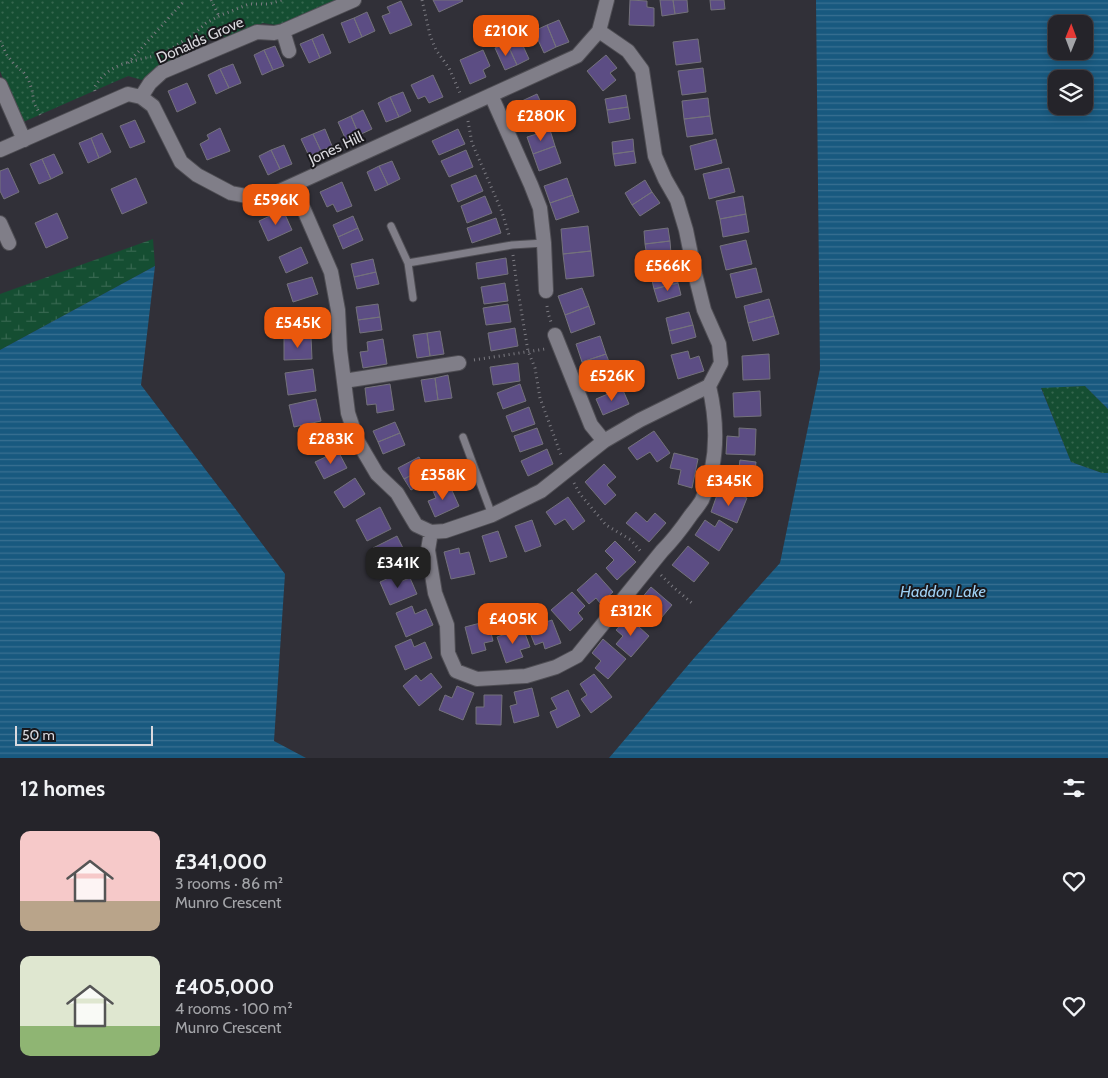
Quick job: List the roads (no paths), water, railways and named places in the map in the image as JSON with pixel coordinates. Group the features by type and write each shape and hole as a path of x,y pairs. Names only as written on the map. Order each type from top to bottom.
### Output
{"street":[{"name":"Donalds Grove","path":"141,97 150,83 162,72 257,32 274,33 283,31 354,0"},
{"name":"Jones Hill","path":"141,97 153,106 181,162 197,175 231,193 256,198 274,194 577,56 599,31 607,0"},
{"path":"283,31 289,51"},
{"path":"292,186 331,272 338,310 340,350 348,413 357,440 377,474 397,493 416,525 431,532 445,531 492,515 541,491 604,441 640,420 709,386 721,363 719,344 704,310 686,230 677,200 655,156 642,70 628,51 599,31"},
{"path":"0,85 24,140"},
{"path":"0,150 128,94 141,97"},
{"path":"491,95 540,208 546,291"},
{"path":"0,223 9,243"},
{"path":"558,340 591,425 604,441"},
{"path":"344,382 459,363"},
{"path":"431,532 428,550 435,594 447,625 448,654 456,671 477,679 526,676 556,667 576,656 662,551 676,537 701,501 712,472 715,446 714,405 709,386"}],"lane":[{"path":"391,226 408,263 413,298"},
{"path":"408,263 512,245 544,244"},
{"path":"463,437 492,515"}],"water":[{"name":"Haddon Lake","path":"816,0 1108,0 1108,409 1085,386 1041,388 1071,462 1102,473 1108,473 1108,758 609,758 695,657 780,563 820,369"},
{"path":"155,266 141,385 285,574 274,741 306,758 0,758 0,350"}]}
